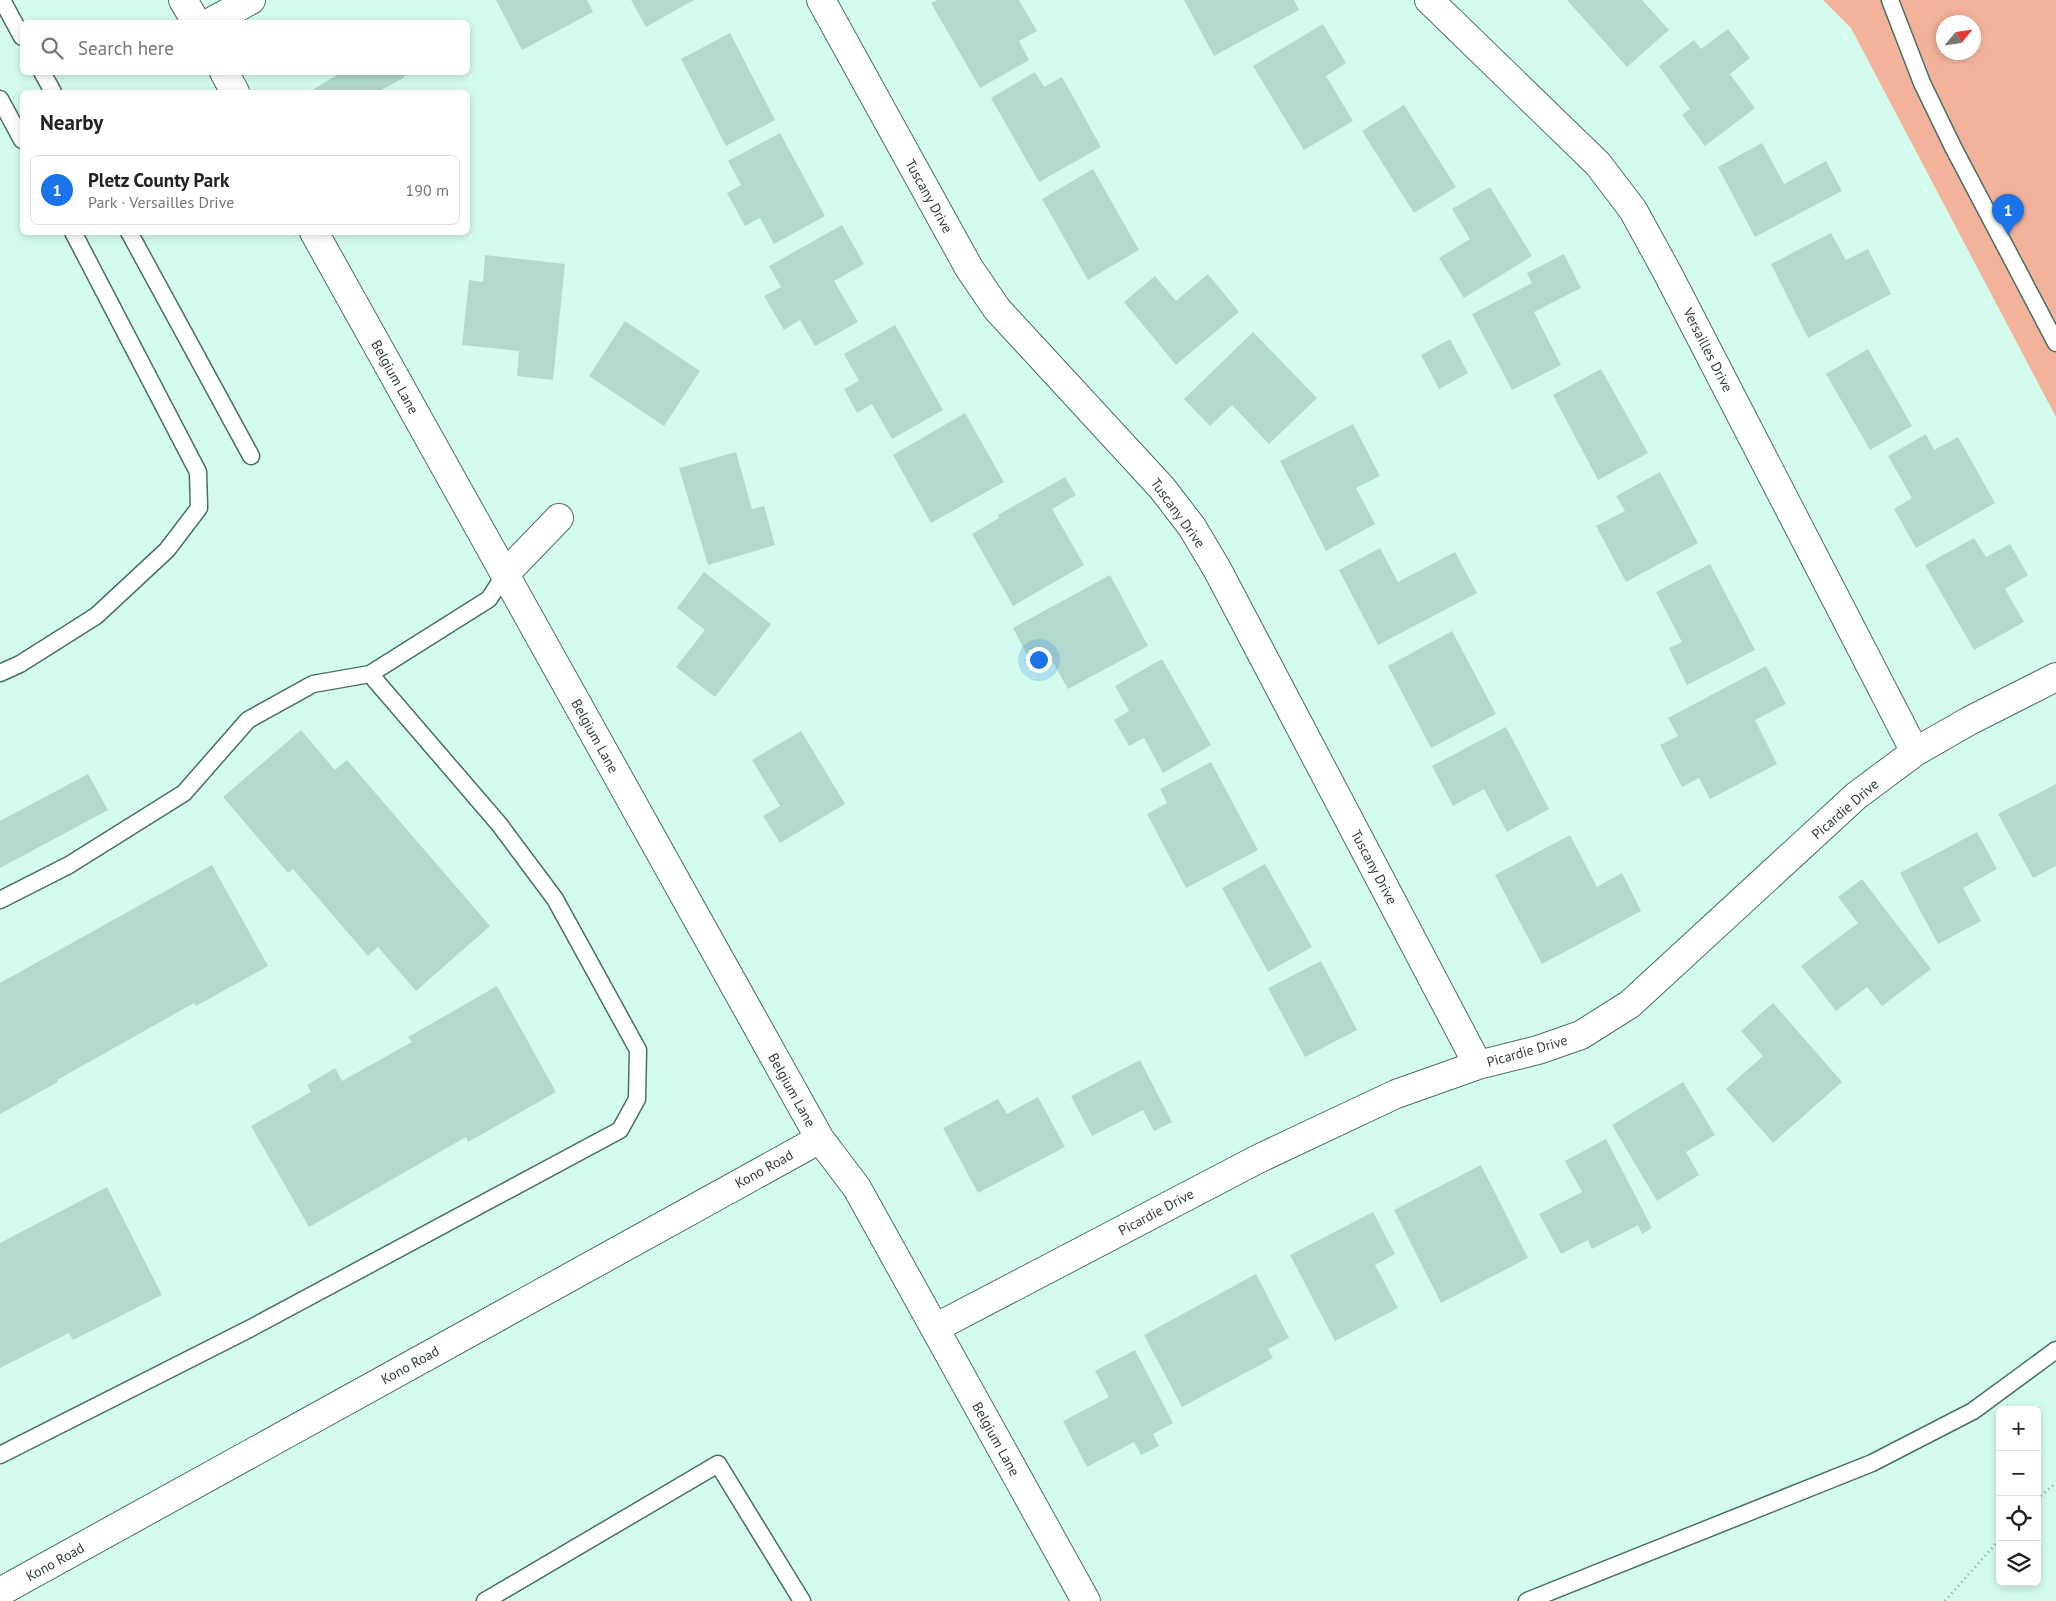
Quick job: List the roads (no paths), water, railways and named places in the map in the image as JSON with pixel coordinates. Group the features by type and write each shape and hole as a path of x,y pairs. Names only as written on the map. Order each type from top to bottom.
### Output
{"street":[{"path":"183,0 195,20"},
{"path":"215,20 251,0"},
{"name":"Tuscany Drive","path":"821,0 969,268 997,309 1162,488 1192,527 1217,569 1478,1065"},
{"name":"Versailles Drive","path":"1429,0 1598,164 1633,210 1667,272 1915,752"},
{"path":"226,75 234,90"},
{"name":"Belgium Lane","path":"316,235 820,1139 857,1188 1086,1601"},
{"path":"505,574 559,518"},
{"name":"Picardie Drive","path":"934,1328 1258,1159 1396,1094 1478,1065 1538,1050 1581,1035 1630,1004 1856,796 1915,752 1969,721 2056,677"},
{"name":"Kono Road","path":"0,1592 820,1139"}],"lane":[{"path":"2,0 20,34"},
{"path":"1890,0 1929,99 2056,343"},
{"path":"44,75 52,90"},
{"path":"0,99 20,136"},
{"path":"0,673 20,664 96,616 167,550 199,508 198,472 75,235"},
{"path":"131,235 251,456"},
{"path":"0,900 69,865 184,793 248,720 313,684 370,674 489,599 505,574"},
{"path":"0,1455 252,1328 620,1130 637,1099 638,1050 555,899 499,824 370,674"},
{"path":"1527,1601 1872,1463 1973,1410 2056,1350"},
{"path":"485,1601 718,1464 802,1601"}],"place":[{"name":"Pletz County Park","path":"2008,235"}]}
